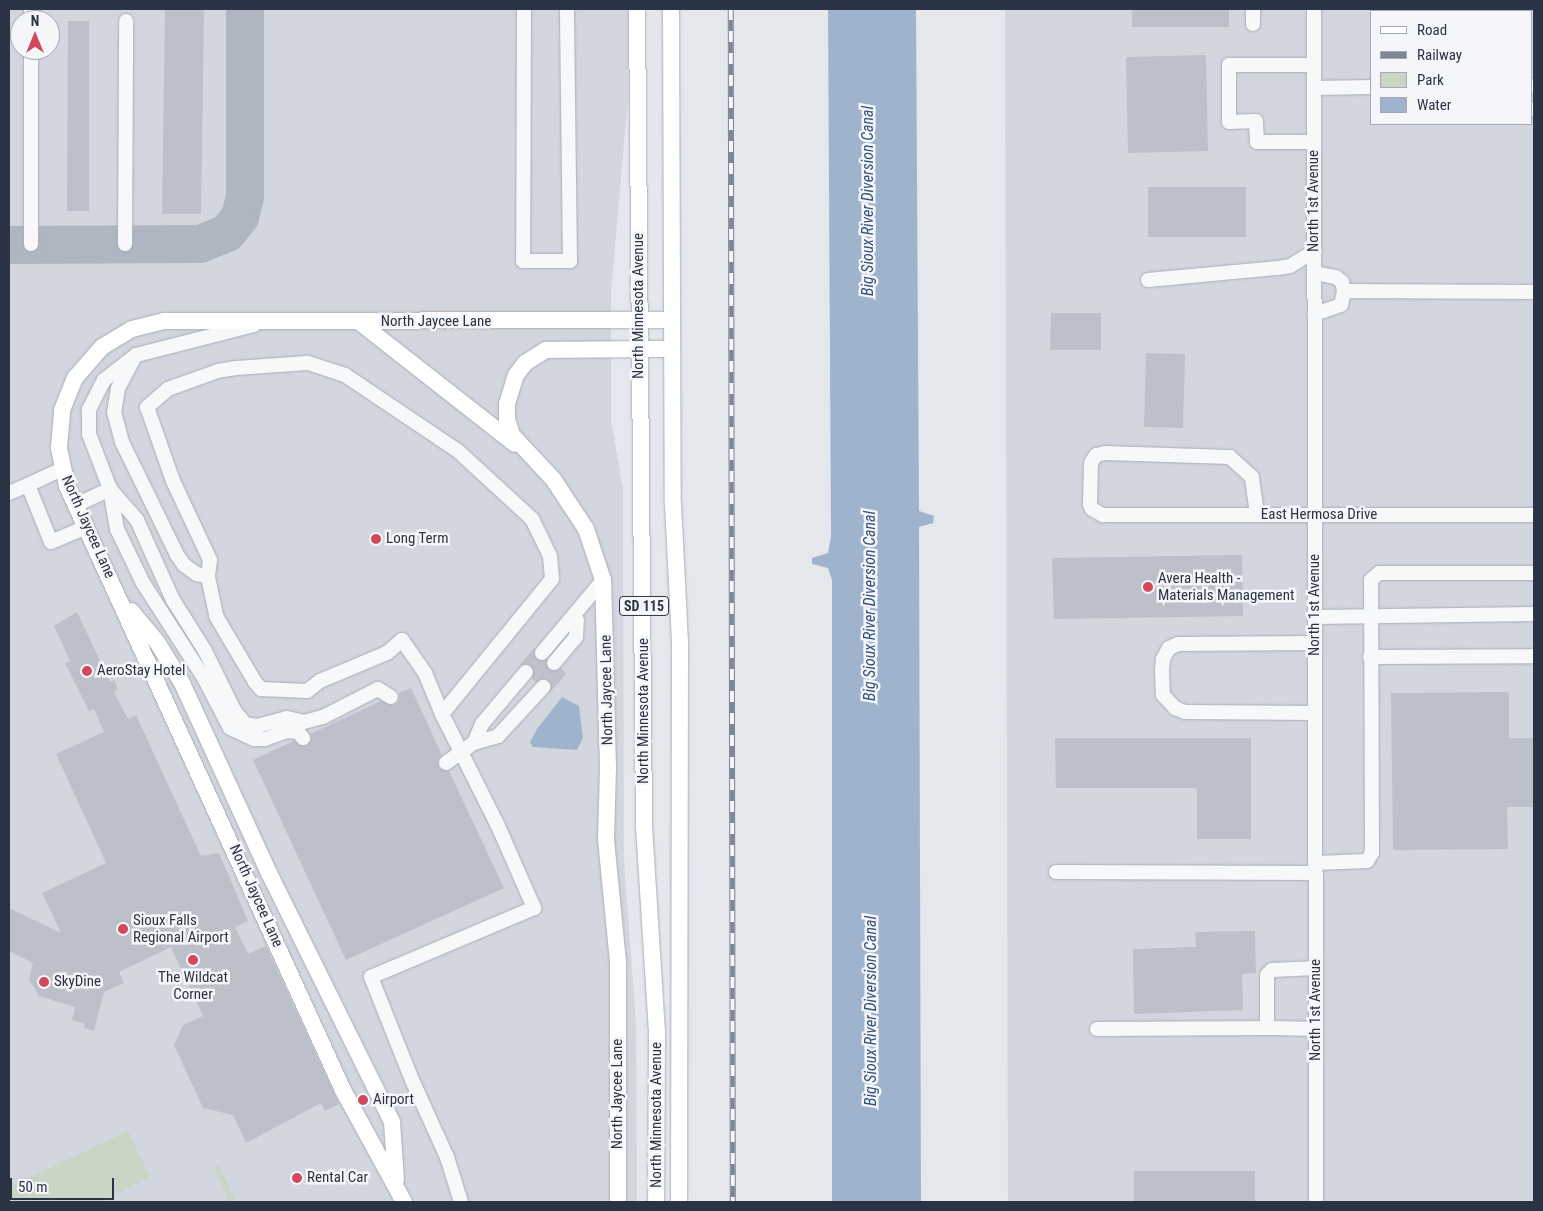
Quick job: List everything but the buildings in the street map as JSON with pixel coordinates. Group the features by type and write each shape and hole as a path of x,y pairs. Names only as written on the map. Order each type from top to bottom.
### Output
{"main road":[{"name":"North Minnesota Avenue","path":"637,9 644,826 657,1031 656,1202"},
{"name":"North Minnesota Avenue","path":"671,9 673,504 680,643 679,1202"},
{"name":"North Jaycee Lane","path":"404,1202 343,1090 76,505 62,469 59,428 67,393 88,361 102,347 132,330 164,321 672,320"},
{"path":"358,321 525,452"},
{"name":"North Jaycee Lane","path":"618,1202 618,962 606,839 608,767 604,580 586,529 553,479 525,452 512,435 507,420 510,388 525,362 546,350 672,349"},
{"path":"120,598 157,642 182,683 269,873 392,1122 396,1188"}],"street":[{"path":"524,9 523,261 570,261 567,9"},
{"path":"1253,9 1253,24"},
{"name":"North 1st Avenue","path":"1314,9 1316,1202"},
{"path":"125,244 126,21"},
{"path":"31,60 31,244"},
{"path":"1314,65 1229,65 1229,122 1256,121 1257,142 1314,142"},
{"path":"1314,88 1370,88"},
{"path":"1148,280 1290,266 1315,251"},
{"path":"1315,273 1336,277 1342,282 1344,291 1341,305 1334,310 1315,314"},
{"path":"1344,291 1534,292"},
{"path":"264,322 136,355 104,380 89,410 90,434 110,489 118,529 143,583 204,678 230,728 254,739 264,739 287,731 298,732 303,738"},
{"path":"136,355 118,388 114,412 122,442 184,566 197,574 208,576"},
{"path":"442,714 552,579 550,556 532,519 488,476 445,442 353,379 307,362 218,371 168,389 147,407 173,481 210,560 208,576 216,616 236,655 261,689 307,691 320,681 387,653 402,640 425,673 442,714 462,751 534,908 371,977 447,1157 461,1202"},
{"name":"East Hermosa Drive","path":"1257,514 1256,487 1252,477 1230,457 1105,454 1096,455 1091,463 1092,509 1103,515 1534,515"},
{"path":"9,493 62,469"},
{"path":"28,485 51,542 87,527"},
{"path":"76,505 110,489"},
{"path":"110,489 137,520 172,600 206,651 234,710 244,724 257,726 286,718 304,722 323,717 378,689 391,697"},
{"path":"1056,872 1316,868 1367,861 1372,853 1371,580 1379,573 1534,573"},
{"path":"578,614 576,637 551,660 578,614 604,580"},
{"path":"1315,617 1534,614"},
{"path":"1315,643 1178,644 1169,648 1163,658 1162,670 1163,696 1175,708 1185,712 1315,713"},
{"path":"1370,657 1534,656"},
{"path":"446,763 474,743 534,679"},
{"path":"1272,1028 1267,1024 1267,975 1272,970 1316,968"},
{"path":"1097,1029 1316,1029"}],"shaded area":[{"name":"Sioux Falls Regional Airport","path":"9,9 628,9 628,99 611,290 611,419 623,490 624,862 636,1024 637,1202 9,1202"},
{"path":"1005,9 1534,9 1534,1202 1008,1202"}],"green space":[{"path":"128,1131 150,1177 100,1202 9,1202 9,1187"},
{"path":"219,1165 236,1202 229,1202 214,1168"}],"water":[{"name":"Big Sioux River Diversion Canal","path":"828,9 916,9 919,511 934,516 933,523 919,527 921,1202 832,1202 832,580 828,568 812,564 812,558 828,553 831,536"},
{"path":"562,697 579,706 583,738 577,750 533,747 530,742 537,729"}],"taxiway":[{"path":"9,245 200,244 227,233 240,217 245,197 245,12"}],"tunnel":[{"path":"531,676 547,656"},
{"path":"543,687 559,667"}],"railway":[{"path":"731,9 733,1202"}],"place":[{"name":"Long Term","path":"376,539"},
{"name":"Avera Health - Materials Management","path":"1148,587"},
{"name":"AeroStay Hotel","path":"87,671"},
{"name":"Sioux Falls Regional Airport","path":"123,929"},
{"name":"The Wildcat Corner","path":"193,960"},
{"name":"SkyDine","path":"44,982"},
{"name":"Airport","path":"363,1100"},
{"name":"Rental Car","path":"297,1178"}]}
